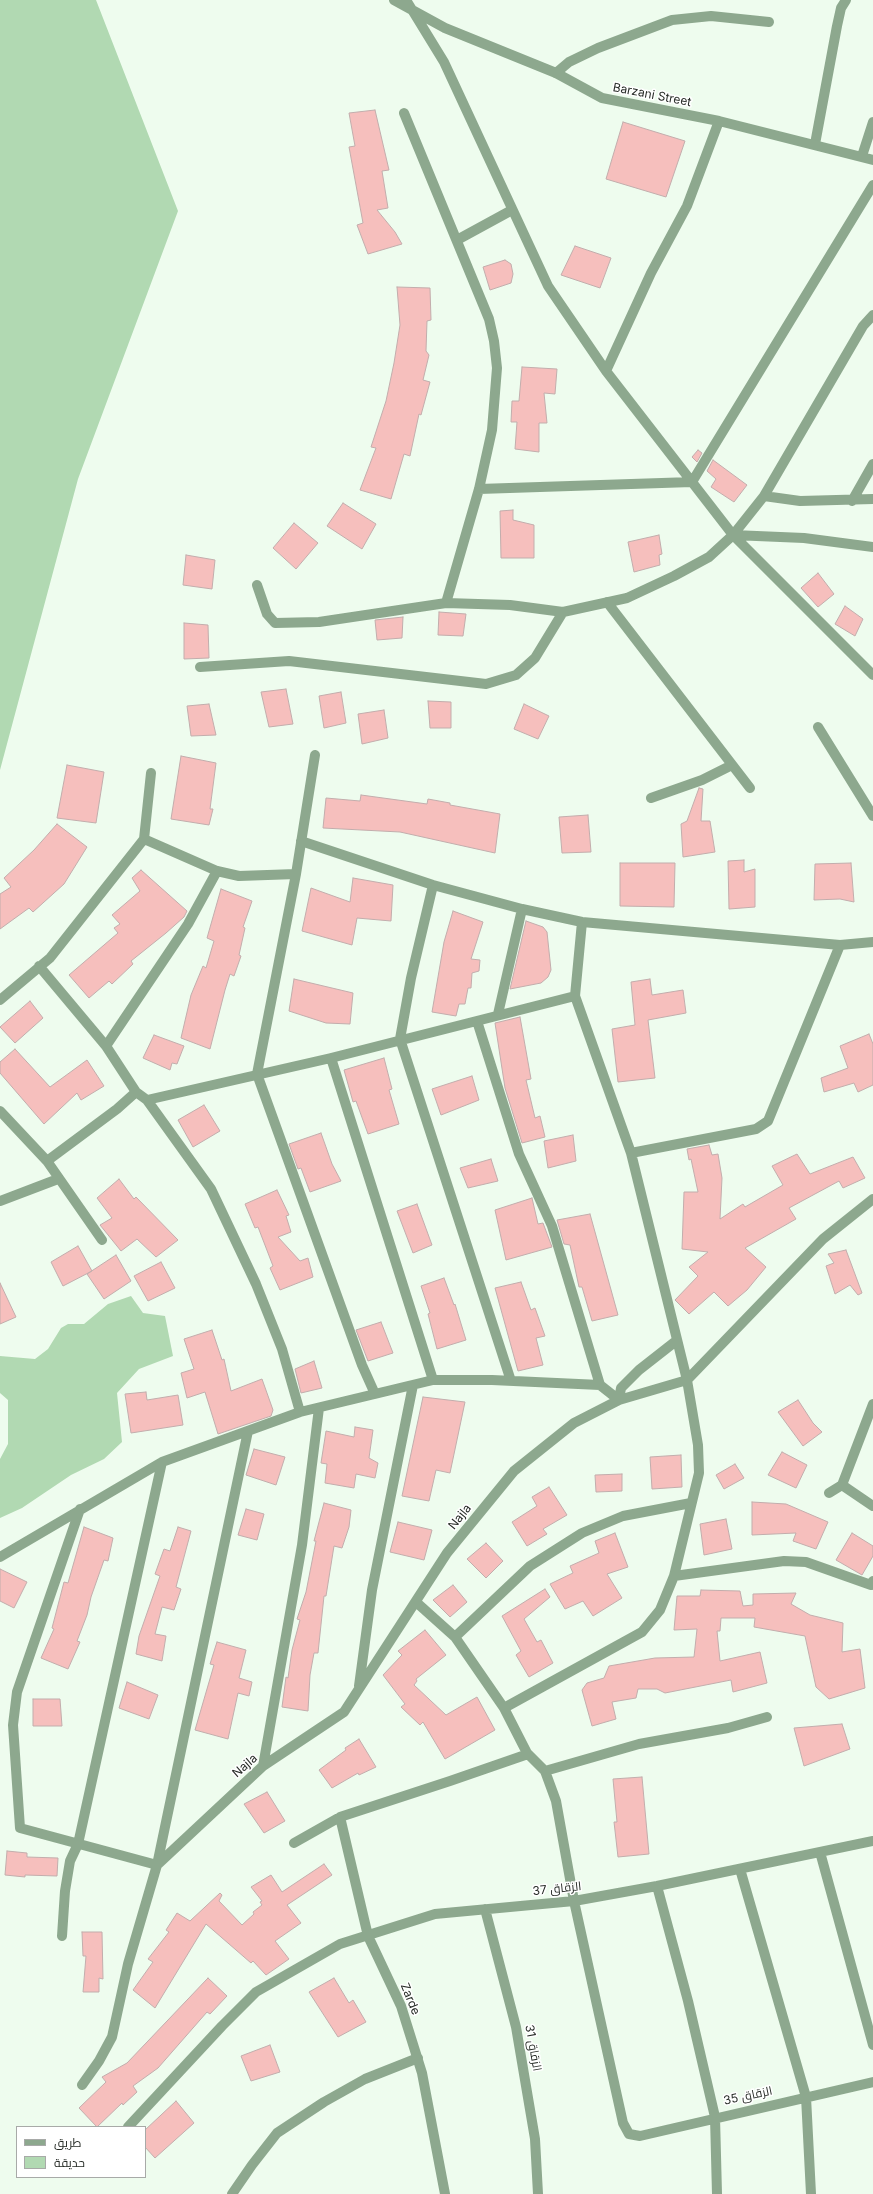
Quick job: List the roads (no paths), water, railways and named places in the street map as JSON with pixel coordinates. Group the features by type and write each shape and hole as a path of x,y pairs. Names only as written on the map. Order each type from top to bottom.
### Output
{"street":[{"name":"Barzani Street","path":"394,0 408,5 445,28 556,73 602,98 719,121 815,144 873,160"},
{"path":"815,144 837,26 841,8 846,0"},
{"path":"408,5 444,62 548,286 606,371 733,535 873,675"},
{"path":"556,73 569,62 598,48 672,20 711,16 769,22"},
{"path":"404,113 489,319 494,341 497,368 492,430 479,488 446,603"},
{"path":"606,371 651,273 687,206 719,121"},
{"path":"862,156 873,122"},
{"path":"692,482 873,188"},
{"path":"457,240 512,210"},
{"path":"257,585 266,614 275,623 319,622 446,603 510,605 563,612 627,598 674,576 709,557 733,535 764,496 863,326 873,315"},
{"path":"852,501 873,464"},
{"path":"479,488 692,482"},
{"path":"764,496 800,501 852,501 873,499"},
{"path":"733,535 804,538 873,547"},
{"path":"607,602 750,788"},
{"path":"200,667 289,661 486,684 516,675 535,658 563,612"},
{"path":"818,727 873,816"},
{"path":"315,755 296,874 257,1074 362,1365 375,1394"},
{"path":"651,798 702,780 732,765"},
{"path":"0,1000 20,985 38,966 50,958 144,839 150,773"},
{"path":"144,839 217,871 239,876 296,874"},
{"path":"301,841 432,885 522,909 582,922 840,945 873,942"},
{"path":"106,1046 188,924 217,871"},
{"path":"432,885 411,978 400,1039 511,1381"},
{"path":"498,1014 522,909"},
{"path":"504,1708 642,1632 660,1610 674,1576 699,1473 698,1445 687,1380 676,1341 631,1153 575,996 582,922"},
{"path":"631,1153 756,1129 768,1121 840,945"},
{"path":"38,966 106,1046 136,1092 147,1100 211,1189 256,1284 282,1349 300,1412"},
{"path":"147,1100 331,1058 400,1039 477,1021 498,1014 575,996"},
{"path":"477,1021 519,1154 552,1226 600,1385 619,1400 621,1388 639,1370 676,1341"},
{"path":"331,1058 432,1380"},
{"path":"47,1161 117,1109 136,1092"},
{"path":"0,1111 47,1161 58,1179 102,1240"},
{"path":"0,1201 58,1179"},
{"path":"687,1380 823,1239 873,1199"},
{"path":"0,1557 162,1462 300,1412 432,1380 511,1381 600,1385"},
{"name":"Najla","path":"157,1865 263,1766 344,1712 447,1553 514,1471 574,1423 619,1400 687,1380"},
{"path":"359,1689 372,1590 413,1385"},
{"path":"829,1493 842,1485 873,1404"},
{"path":"263,1766 302,1545 319,1408"},
{"path":"82,2085 99,2061 112,2037 128,1964 157,1865 248,1431"},
{"path":"62,1936 65,1891 70,1861 78,1844 162,1462"},
{"path":"842,1485 873,1506"},
{"path":"455,1637 530,1566 582,1533 623,1516 691,1503"},
{"path":"80,1509 17,1692 13,1725 20,1828 157,1865"},
{"path":"674,1576 784,1561 806,1562 872,1586"},
{"path":"416,1602 455,1637 504,1708 528,1754 545,1771 556,1801 574,1901"},
{"path":"545,1771 638,1744 728,1728 767,1717"},
{"path":"294,1843 340,1817 450,1782 528,1754"},
{"name":"Zarde","path":"340,1817 368,1936 401,2006 418,2058 445,2194"},
{"name":"الزقاق 37","path":"129,2126 222,2026 256,1992 340,1944 435,1914 574,1901 657,1886 873,1841"},
{"path":"820,1852 873,2045"},
{"path":"740,1869 806,2097 811,2194"},
{"path":"657,1886 688,2001 715,2117 717,2194"},
{"name":"الزقاق 35","path":"574,1901 623,2123 629,2134 640,2136 715,2117 873,2082"},
{"name":"الزقاق 31","path":"485,1909 516,2027 535,2139 538,2194"},
{"path":"232,2194 252,2165 277,2134 324,2102 365,2079 418,2058"}]}
